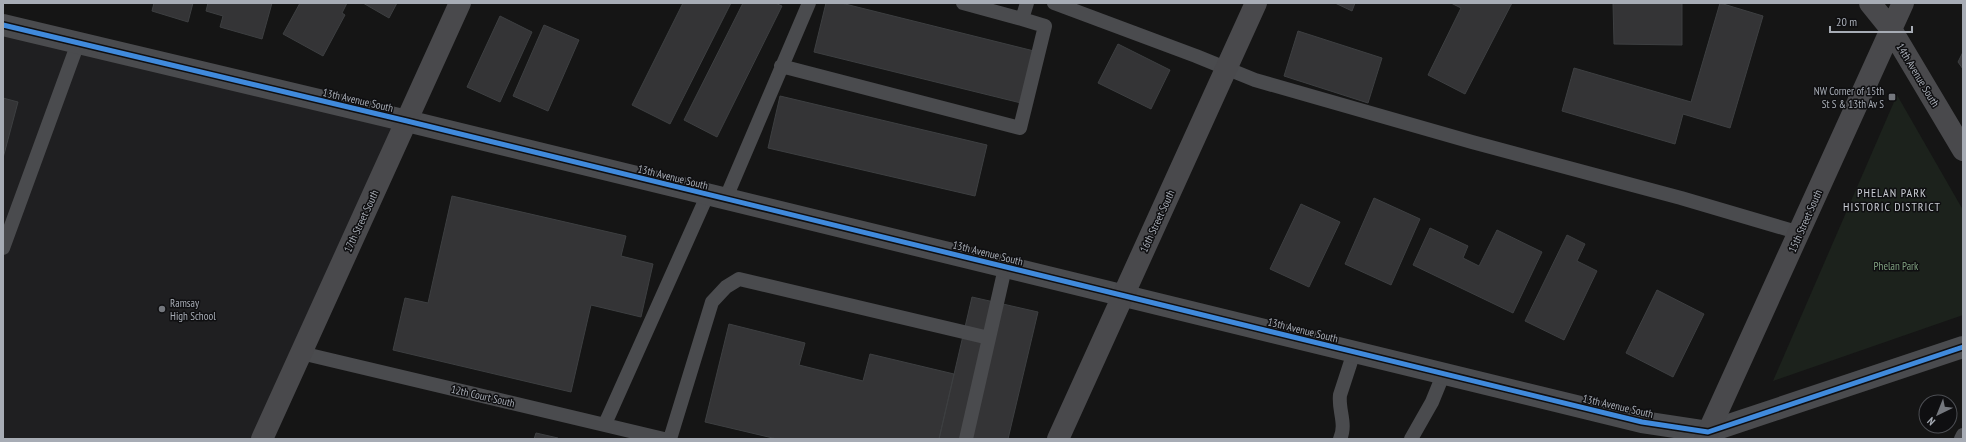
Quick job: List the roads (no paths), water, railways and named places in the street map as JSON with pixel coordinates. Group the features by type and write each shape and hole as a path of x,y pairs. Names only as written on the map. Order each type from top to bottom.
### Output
{"street":[{"name":"17th Street South","path":"262,439 460,3"},
{"name":"16th Street South","path":"1058,439 1256,3"},
{"name":"14th Avenue South","path":"1870,3 1891,29 1963,150"},
{"name":"15th Street South","path":"1706,436 1800,233 1903,3"},
{"name":"13th Avenue South","path":"3,25 1354,352 1443,375 1706,436 1963,347"}],"lane":[{"path":"604,424 781,66 808,3"},
{"path":"781,66 1020,128 1046,26 963,3"},
{"path":"1022,20 1027,3"},
{"path":"1054,3 1227,67 1263,82 1472,142 1681,198 1800,233"},
{"path":"3,248 78,43"},
{"path":"966,439 1005,268"},
{"path":"670,439 712,302 726,287 739,279 989,338"},
{"path":"1340,439 1343,426 1339,402 1340,395 1354,352"},
{"name":"12th Court South","path":"302,353 664,439"},
{"path":"1411,439 1432,402 1443,375"},
{"path":"1961,439 1963,435"}],"place":[{"name":"NW Corner of 15th St S & 13th Av S","path":"1892,97"},
{"name":"Ramsay High School","path":"162,309"}],"district":[{"name":"PHELAN PARK HISTORIC DISTRICT","path":"1892,200"}],"park label":[{"name":"Phelan Park","path":"1896,266"}]}
